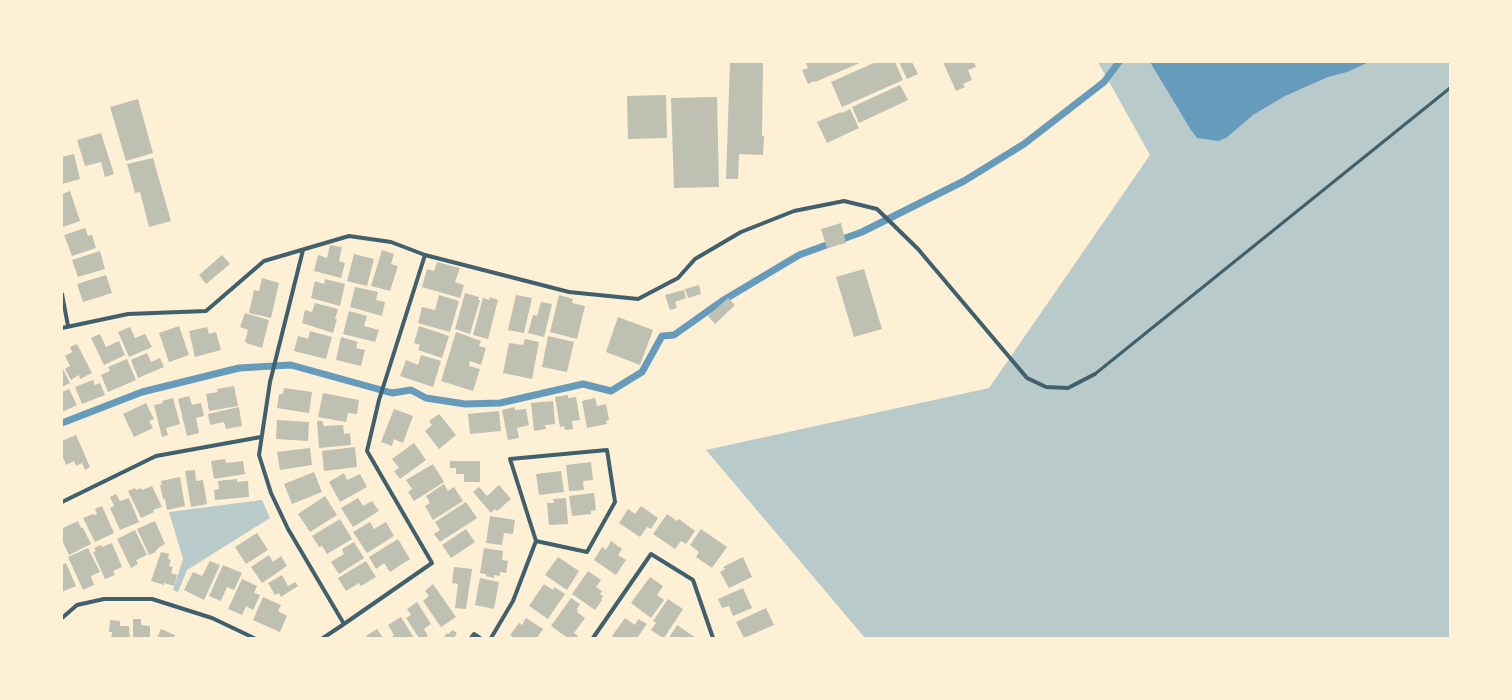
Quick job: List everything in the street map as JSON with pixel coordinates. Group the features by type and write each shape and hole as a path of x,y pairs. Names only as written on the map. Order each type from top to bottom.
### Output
{"street":[{"path":"62,328 128,314 206,311 264,261 349,236 391,242 425,255 569,292 638,299 678,278 695,259 741,232 794,211 844,201 877,209 918,249 1027,378 1046,387 1068,388 1095,374"},
{"path":"303,250 270,382 259,455 271,493 288,529 344,624"},
{"path":"323,638 432,563 367,451 379,400 425,255"},
{"path":"62,294 68,326"},
{"path":"62,502 156,456 261,437"},
{"path":"491,638 513,601 536,541 510,459 607,450 615,502 587,552 536,541"},
{"path":"593,638 651,554 693,580 713,638"},
{"path":"62,618 76,605 104,599 152,599 212,618 254,638"},
{"path":"471,638 474,634 480,638"}],"lane":[{"path":"1095,374 1450,88"}],"shaded area":[{"path":"1098,62 1450,62 1450,638 865,638 706,450 989,388 1150,155"},
{"path":"262,500 270,518 187,570 178,592 173,590 183,559 169,512"}],"water":[{"path":"1150,62 1369,62 1347,72 1328,77 1285,96 1253,115 1226,138 1218,141 1197,138"}],"building":[{"path":"730,62 763,62 763,155 739,154 738,179 726,179"},
{"path":"862,62 808,84 802,70 808,68 806,63"},
{"path":"876,62 895,62 903,80 842,107 831,82"},
{"path":"899,62 912,62 918,74 907,79"},
{"path":"943,62 974,62 976,67 968,70 972,80 963,84 965,87 956,91"},
{"path":"900,85 908,100 859,123 852,107"},
{"path":"666,95 667,138 628,139 627,96"},
{"path":"717,97 719,187 674,188 671,98"},
{"path":"138,99 153,153 126,161 110,107"},
{"path":"850,109 859,128 827,143 817,122"},
{"path":"101,133 114,174 105,177 101,162 85,166 77,140"},
{"path":"74,154 80,179 62,184 62,157"},
{"path":"153,158 171,221 149,227 140,192 135,193 127,164"},
{"path":"70,191 80,221 63,227 62,194"},
{"path":"841,223 846,243 827,248 821,229"},
{"path":"85,228 88,236 92,235 96,248 72,256 64,235"},
{"path":"330,245 342,247 339,261 345,263 341,278 314,271 318,255 327,258"},
{"path":"382,250 394,254 391,264 398,266 390,291 371,286"},
{"path":"100,251 105,269 78,277 72,260"},
{"path":"354,254 374,259 367,286 347,281"},
{"path":"222,255 230,264 206,284 199,275"},
{"path":"437,262 460,268 455,282 464,285 460,298 422,287 427,269 434,271"},
{"path":"864,269 882,329 854,337 836,277"},
{"path":"106,275 112,293 83,302 77,284"},
{"path":"262,278 279,283 271,318 249,313 254,290 259,291"},
{"path":"325,279 345,284 340,306 311,298 315,281 324,284"},
{"path":"699,285 701,294 688,298 685,289"},
{"path":"355,287 378,292 376,300 385,302 382,316 350,307"},
{"path":"684,290 686,298 675,302 677,308 670,310 665,295"},
{"path":"465,293 479,297 478,300 480,300 470,334 455,329"},
{"path":"439,295 459,301 450,332 418,323 422,307 435,310"},
{"path":"516,295 532,298 524,333 508,330"},
{"path":"559,295 573,299 572,303 585,306 577,339 550,332"},
{"path":"490,297 498,300 488,339 473,335 483,298 489,300"},
{"path":"728,298 735,305 715,324 708,316"},
{"path":"541,302 552,304 544,337 528,333 533,315 537,316"},
{"path":"315,303 338,309 333,333 302,323 305,310 312,312"},
{"path":"349,311 367,316 364,326 379,330 375,342 343,334"},
{"path":"245,313 269,320 262,348 245,342 248,330 240,327"},
{"path":"618,317 653,330 640,365 606,352"},
{"path":"179,326 189,355 169,362 159,333"},
{"path":"419,326 449,336 442,358 418,350 420,345 414,343"},
{"path":"130,327 135,338 145,334 152,347 129,357 118,332"},
{"path":"207,327 209,334 216,332 221,350 195,357 189,331"},
{"path":"310,331 332,337 326,359 294,351 298,336 308,339"},
{"path":"456,332 481,341 479,346 486,348 481,365 470,361 469,366 480,369 473,391 441,381"},
{"path":"100,334 106,347 119,341 125,355 104,365 91,338"},
{"path":"548,336 574,342 567,372 542,367"},
{"path":"341,337 358,342 356,348 365,350 361,366 336,360"},
{"path":"525,339 539,342 532,379 503,373 509,343 523,345"},
{"path":"77,344 92,373 80,379 79,375 71,380 65,369 70,366 65,356 72,352 70,347"},
{"path":"147,353 151,362 160,358 164,367 138,378 131,360"},
{"path":"421,355 441,361 433,387 400,376 406,360 418,365"},
{"path":"127,359 136,380 108,392 101,375 110,371 108,367"},
{"path":"62,367 70,383 62,387"},
{"path":"93,380 95,385 100,383 105,395 82,404 75,387"},
{"path":"234,386 238,406 209,411 206,394 218,392 217,389"},
{"path":"284,388 312,392 309,413 277,408 279,394 283,394"},
{"path":"69,389 77,405 62,412 62,392"},
{"path":"323,393 359,400 357,414 348,413 346,422 318,417"},
{"path":"568,395 568,398 576,397 580,420 572,421 573,429 565,430 564,426 560,427 555,397"},
{"path":"189,396 192,405 201,403 204,416 196,418 199,433 187,436 178,399"},
{"path":"173,398 180,424 166,428 168,435 162,437 154,405 163,403 162,401"},
{"path":"595,398 597,406 606,404 609,420 606,421 607,424 587,428 582,401"},
{"path":"553,401 555,424 545,425 546,429 534,431 531,403"},
{"path":"146,403 154,419 149,421 153,428 134,437 123,414"},
{"path":"239,407 242,426 226,429 224,422 210,425 208,414"},
{"path":"515,407 515,410 526,409 529,425 517,428 519,438 508,440 502,410"},
{"path":"394,409 413,416 403,443 394,439 392,446 381,442"},
{"path":"499,411 501,431 470,434 468,414"},
{"path":"439,414 456,435 439,449 425,431 432,425 429,421"},
{"path":"277,420 309,422 308,441 276,439"},
{"path":"317,421 322,421 324,426 343,425 344,434 350,433 351,445 319,448"},
{"path":"76,435 90,467 85,470 82,463 76,466 74,461 66,465 62,455 62,441"},
{"path":"414,443 426,460 400,479 394,471 399,468 392,459"},
{"path":"355,447 357,467 324,471 322,451"},
{"path":"310,448 312,465 280,470 277,452"},
{"path":"225,459 226,463 243,461 245,474 214,479 211,461"},
{"path":"450,461 480,461 480,482 464,482 464,474 456,474 456,468 450,468"},
{"path":"591,462 593,480 583,481 584,490 569,491 566,465"},
{"path":"433,464 444,482 414,501 408,492 412,489 406,480"},
{"path":"195,470 196,481 203,480 207,504 191,507 185,471"},
{"path":"561,471 564,492 539,495 536,474"},
{"path":"314,472 322,492 292,504 284,484"},
{"path":"344,473 347,480 360,474 367,487 340,502 329,482"},
{"path":"180,477 185,506 167,510 160,485 162,485 161,481"},
{"path":"237,479 237,482 248,481 249,497 215,500 214,490 219,489 218,481"},
{"path":"444,484 448,491 454,487 463,501 433,520 425,506 430,503 426,496"},
{"path":"499,485 511,499 497,511 495,509 491,513 473,492 479,487 487,496"},
{"path":"152,486 162,507 153,510 154,512 141,518 128,491 135,488 136,490 141,488 142,490"},
{"path":"594,493 596,510 591,511 591,514 572,516 569,496"},
{"path":"116,494 120,501 129,498 139,522 120,530 110,508 114,506 110,497"},
{"path":"325,496 337,515 310,532 298,514"},
{"path":"358,498 363,506 372,501 379,511 353,527 341,508"},
{"path":"566,498 568,524 549,525 547,503 554,503 553,499"},
{"path":"466,502 477,518 440,542 434,534 440,530 435,522"},
{"path":"102,506 114,533 95,542 83,518 97,514 95,509"},
{"path":"641,506 658,518 651,529 647,527 640,537 619,523 628,509 635,514"},
{"path":"667,514 677,521 679,519 695,531 686,544 681,541 675,549 653,534"},
{"path":"490,516 515,520 513,534 504,533 502,545 486,543"},
{"path":"340,519 352,539 327,554 322,546 319,547 312,536"},
{"path":"78,521 91,544 69,555 62,540 62,525 63,528"},
{"path":"155,521 165,544 158,548 155,551 156,552 149,555 137,529"},
{"path":"370,522 374,529 386,522 394,536 367,553 353,532"},
{"path":"466,529 475,542 451,558 442,545"},
{"path":"701,529 727,547 712,568 696,557 699,552 690,545"},
{"path":"135,530 147,555 136,560 138,564 131,568 117,539"},
{"path":"257,533 268,550 246,564 235,547"},
{"path":"398,539 410,559 390,572 384,563 376,569 369,557"},
{"path":"611,541 622,549 618,555 626,560 616,575 594,560 602,547 606,550"},
{"path":"354,542 364,558 339,574 331,562 344,554 342,549"},
{"path":"112,543 122,567 113,571 115,575 105,579 93,552 96,551 94,548"},
{"path":"88,548 100,572 91,576 94,585 83,590 68,557"},
{"path":"484,548 503,551 502,560 508,561 506,573 500,572 500,576 494,575 494,578 480,573"},
{"path":"161,552 169,554 168,559 171,560 169,566 173,567 171,573 177,575 174,586 151,581"},
{"path":"269,555 273,562 281,556 287,566 262,583 251,567"},
{"path":"558,557 579,571 567,590 545,575"},
{"path":"743,557 752,577 729,588 720,572 725,569 723,567"},
{"path":"210,561 220,565 204,600 184,590 193,572 202,576"},
{"path":"366,561 376,577 361,586 359,583 346,591 338,578"},
{"path":"66,563 76,586 62,592 62,565"},
{"path":"223,565 242,573 234,590 227,587 221,601 209,596"},
{"path":"454,567 472,569 466,609 455,608 458,584 452,583"},
{"path":"588,571 601,580 596,587 602,591 600,594 603,596 595,610 572,594"},
{"path":"282,575 288,586 295,582 298,586 281,597 279,593 275,595 268,583"},
{"path":"650,577 663,586 657,595 664,600 651,618 631,603"},
{"path":"480,578 499,582 494,609 475,605"},
{"path":"242,579 257,586 254,593 260,595 253,610 246,606 242,615 228,609"},
{"path":"433,584 456,617 441,627 423,601 429,596 425,591"},
{"path":"544,584 553,590 554,587 565,594 548,619 529,606"},
{"path":"743,588 752,608 733,616 729,606 722,608 718,599"},
{"path":"263,597 281,605 278,611 287,616 280,632 253,620"},
{"path":"571,598 580,604 577,612 585,618 574,633 578,636 576,638 568,638 551,626"},
{"path":"668,599 683,609 663,638 651,630 656,623 653,621"},
{"path":"417,602 431,624 424,629 428,636 425,638 419,638 406,618 411,615 407,609"},
{"path":"766,608 774,625 744,638 736,622"},
{"path":"401,617 414,638 390,638 394,635 388,625"},
{"path":"526,618 543,629 537,638 514,638 510,635 519,623 522,625"},
{"path":"625,618 635,625 638,619 647,624 637,638 615,638 612,636"},
{"path":"133,619 141,619 141,625 150,626 150,638 133,638"},
{"path":"110,620 120,621 120,626 129,626 130,638 111,638 112,632 109,632"},
{"path":"677,625 696,638 669,638"},
{"path":"161,629 175,635 174,638 157,638"},
{"path":"377,629 383,638 367,638 366,636"},
{"path":"452,630 457,633 454,638 443,638 447,633 449,634"}],"waterway":[{"path":"62,423 142,392 239,368 291,365 392,393 411,390 426,398 465,404 500,403 583,384 611,391 642,372 662,336 674,335 722,301 799,255 862,232 964,181 1024,144 1104,82 1119,62"}]}
